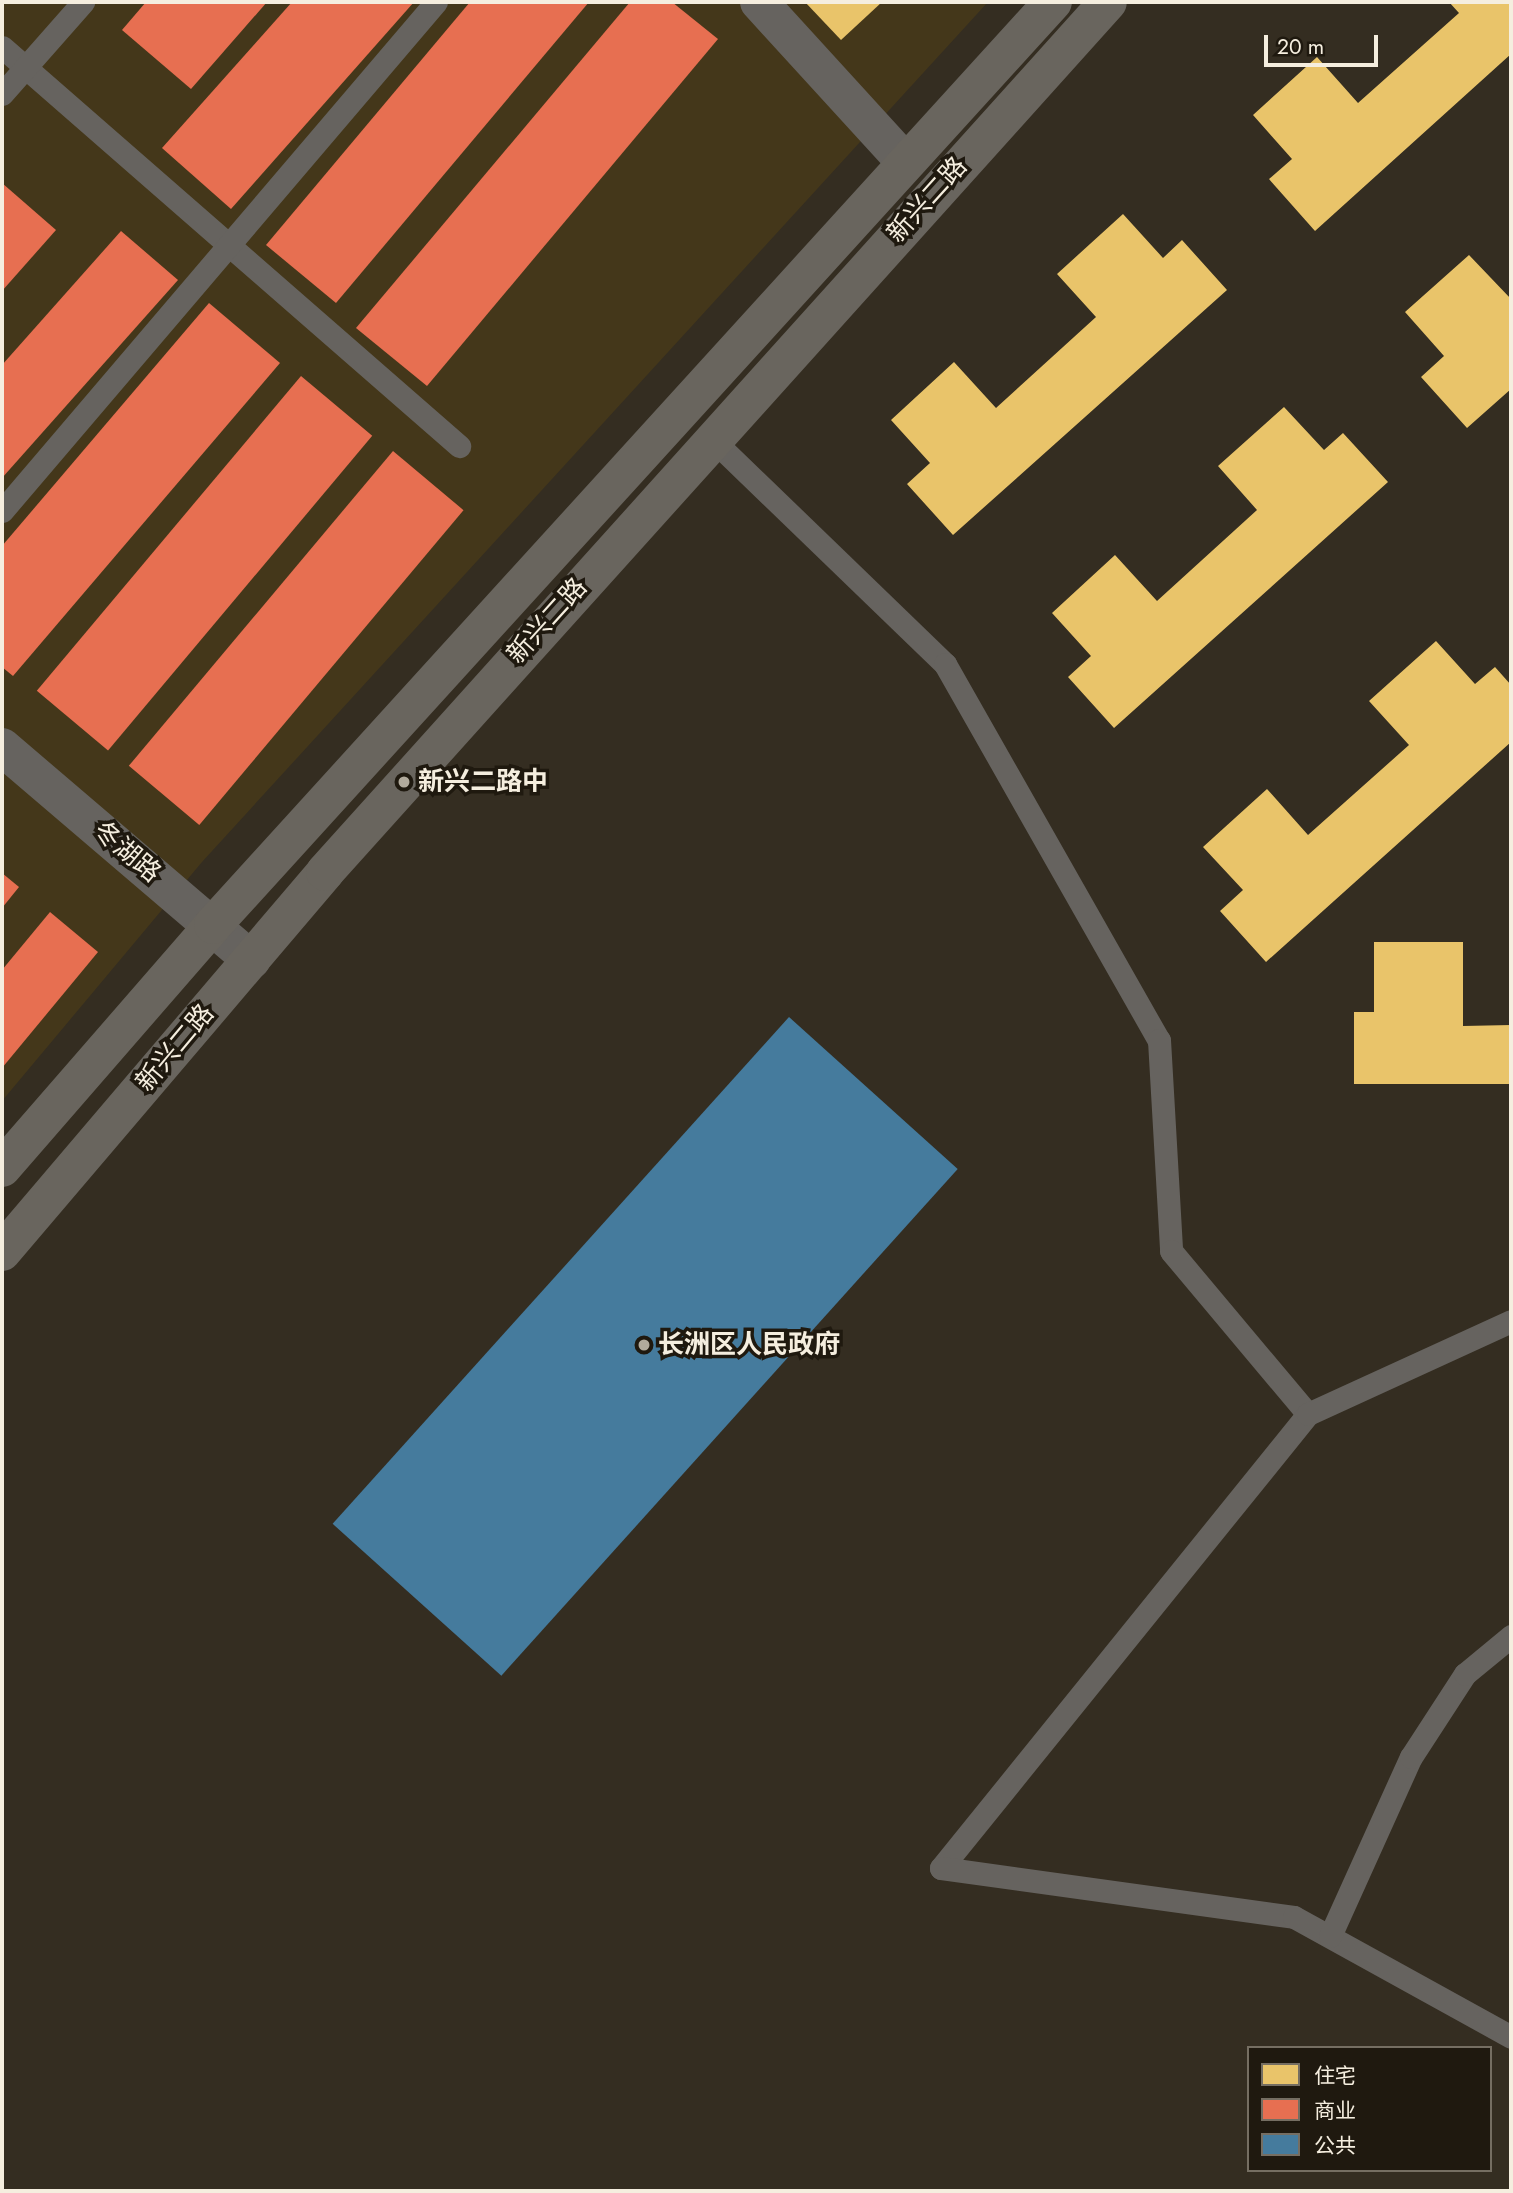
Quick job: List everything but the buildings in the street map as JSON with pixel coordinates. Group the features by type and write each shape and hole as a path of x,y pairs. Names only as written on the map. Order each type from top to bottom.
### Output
{"main road":[{"name":"新兴二路","path":"2,1168 213,925 904,161 1053,2"},
{"name":"新兴二路","path":"2,1252 251,960 710,437 1108,2"}],"street":[{"path":"759,2 904,161"},
{"name":"冬湖路","path":"2,747 251,960"}],"lane":[{"path":"2,94 83,2"},
{"path":"2,511 436,2"},
{"path":"2,47 459,446"},
{"path":"710,437 945,664 1159,1040 1171,1251 1308,1414"},
{"path":"1511,1321 1308,1414 941,1868 1294,1917 1511,2037"},
{"path":"1329,1936 1412,1757 1465,1674 1511,1636"}],"shaded area":[{"path":"2,2 988,2 202,862 2,1101"}],"place":[{"name":"新兴二路中","path":"404,782"},
{"name":"长洲区人民政府","path":"644,1345"}]}
